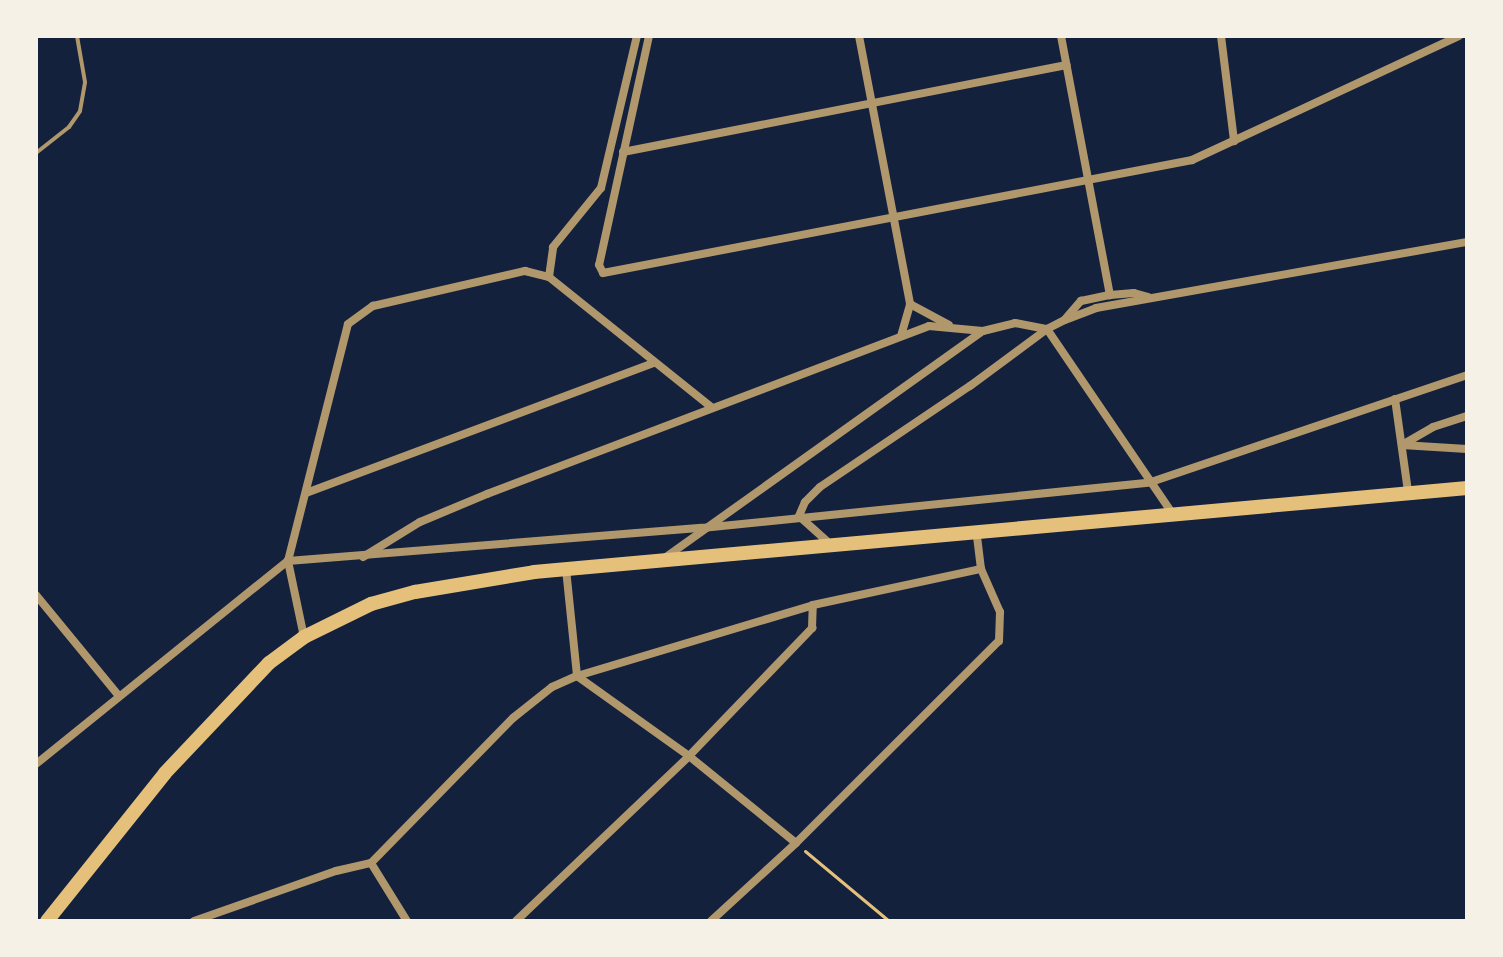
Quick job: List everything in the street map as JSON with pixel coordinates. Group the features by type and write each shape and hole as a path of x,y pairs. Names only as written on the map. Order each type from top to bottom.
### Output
{"main road":[{"path":"47,921 209,724 269,663 304,637 371,604 415,592 566,569 1467,488"}],"street":[{"path":"549,277 553,247 601,188 637,36"},
{"path":"649,36 599,265 603,273 1192,160 1459,36"},
{"path":"859,36 910,304 901,336"},
{"path":"1061,36 1110,295"},
{"path":"1221,36 1234,141"},
{"path":"623,152 1067,65"},
{"path":"799,516 805,502 820,487 970,386 1047,329 1065,320 1096,308 1467,242"},
{"path":"304,637 288,561 348,324 373,306 525,271 549,277 711,407"},
{"path":"1065,320 1081,301 1134,293 1152,298"},
{"path":"910,304 950,326"},
{"path":"664,559 702,528 983,331 1015,323 1047,329 1172,513"},
{"path":"362,558 420,522 901,336 929,326 983,331"},
{"path":"306,493 653,363"},
{"path":"36,764 288,561 362,558 702,528 1151,482 1467,375"},
{"path":"1395,399 1408,492"},
{"path":"1402,445 1433,427 1467,416"},
{"path":"1402,445 1467,449"},
{"path":"799,516 830,544"},
{"path":"711,921 796,843 999,641 1000,612 981,569 976,530"},
{"path":"566,569 577,676 689,756 796,843"},
{"path":"194,921 336,871 371,863 513,718 552,687 577,676 813,605 981,569"},
{"path":"36,595 119,696"},
{"path":"516,921 689,756 812,628 813,605"},
{"path":"371,863 407,921"}],"lane":[{"path":"36,153 69,127 80,111 85,82 77,36"}],"path":[{"path":"796,843 889,921"}]}
